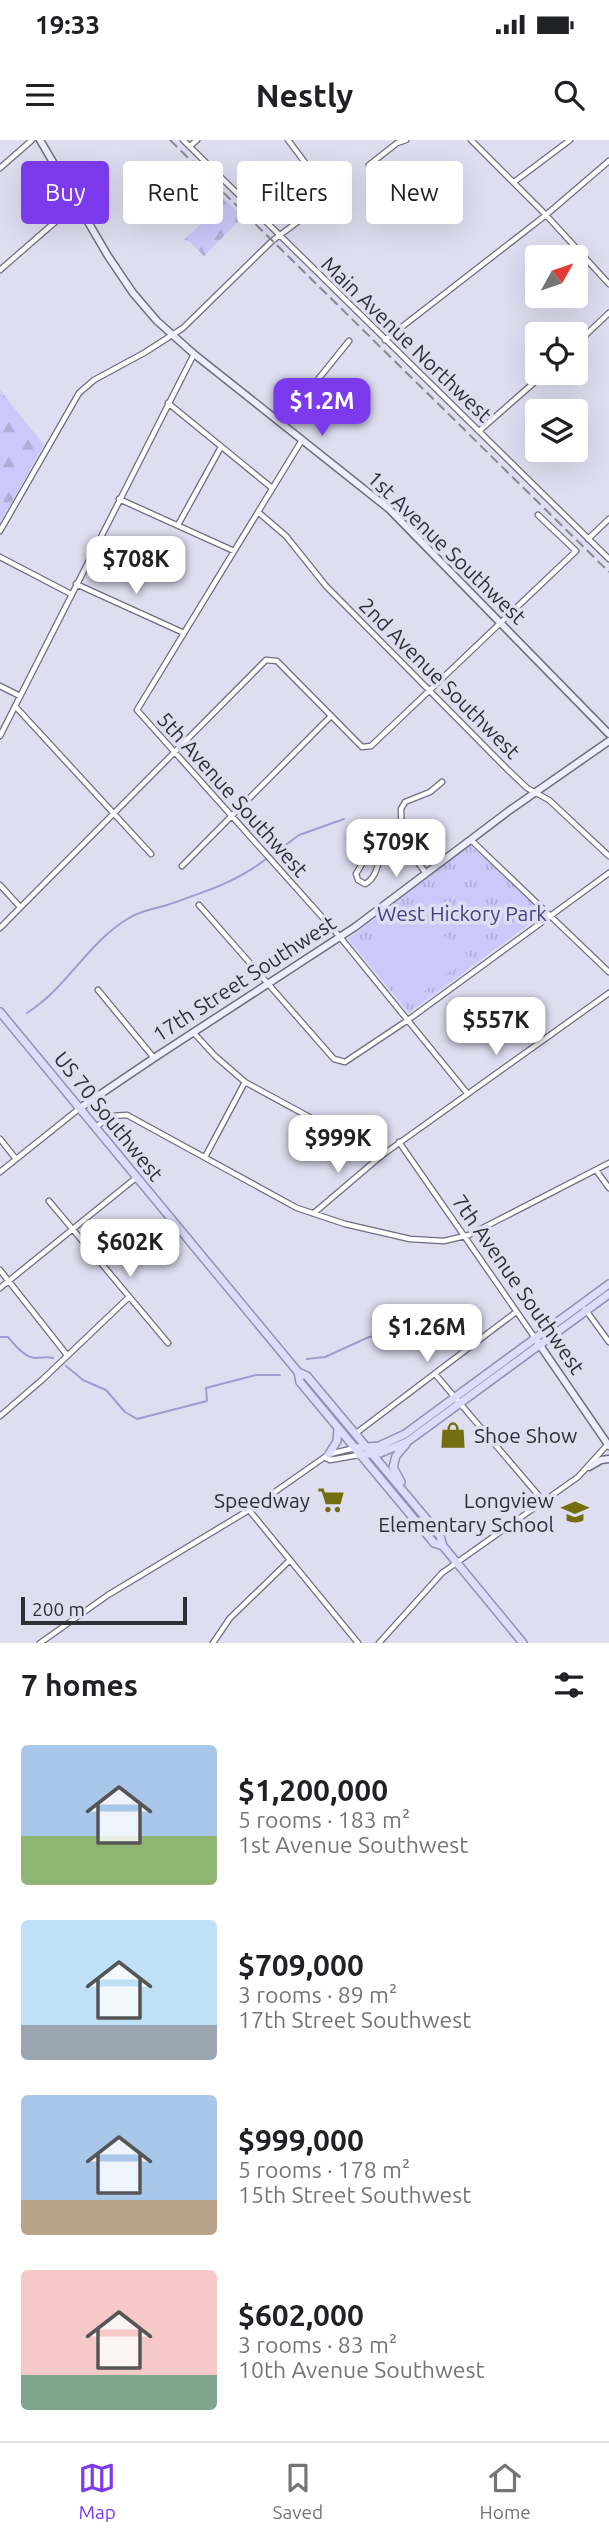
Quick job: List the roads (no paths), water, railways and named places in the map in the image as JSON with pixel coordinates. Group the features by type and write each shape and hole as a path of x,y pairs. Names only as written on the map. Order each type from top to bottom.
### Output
{"main road":[{"name":"1st Avenue Southwest","path":"40,140 52,161"},
{"name":"1st Avenue Southwest","path":"89,224 122,278 172,335 389,509 609,734"},
{"name":"17th Street Southwest","path":"80,1108 340,937 533,792 609,741"},
{"name":"US 70 Southwest","path":"0,1012 298,1373 300,1382 357,1451 434,1543 443,1546"},
{"path":"357,1451 387,1451 407,1442 458,1400 584,1307 609,1283"},
{"path":"584,1307 609,1294"},
{"name":"7th Avenue Southwest","path":"537,1342 609,1445"},
{"name":"US 70 Southwest","path":"298,1373 307,1376 425,1517 440,1536 443,1546 523,1643"},
{"path":"368,1450 398,1438 458,1400"},
{"path":"327,1456 337,1441 338,1428"},
{"path":"407,1442 394,1461 394,1472 422,1508 425,1517"},
{"path":"589,1467 609,1459"}],"street":[{"path":"0,168 32,140"},
{"name":"Main Avenue Northwest","path":"183,140 609,559"},
{"path":"190,146 197,140"},
{"path":"0,531 79,393 94,380 172,335 193,319 272,241 331,197 288,140"},
{"path":"374,161 397,143 406,140"},
{"path":"471,140 609,283"},
{"path":"514,182 570,140"},
{"path":"386,340 546,215 609,161"},
{"path":"0,270 54,224"},
{"path":"588,333 609,313"},
{"path":"282,424 349,341"},
{"path":"0,736 194,354"},
{"path":"479,431 531,385"},
{"path":"168,403 272,488"},
{"path":"76,584 184,633 302,440"},
{"path":"178,525 221,447"},
{"path":"120,499 234,551"},
{"name":"2nd Avenue Southwest","path":"258,512 286,536 326,586 508,770 533,792 549,800 609,856"},
{"path":"0,928 269,659 277,661 362,747 371,746 576,551 538,515"},
{"path":"588,539 609,519"},
{"path":"0,557 71,594"},
{"name":"5th Avenue Southwest","path":"184,633 137,710 340,937 467,1093"},
{"path":"0,686 20,696"},
{"path":"15,706 151,854"},
{"path":"182,866 331,716"},
{"path":"426,873 401,837 402,805 430,792 442,782"},
{"path":"471,840 609,972"},
{"path":"382,851 370,882 365,884 358,880 356,874 366,855 373,851 382,851 409,851"},
{"path":"199,905 334,1059 341,1062 360,1054 609,873"},
{"path":"0,885 20,907"},
{"path":"97,990 154,1058"},
{"path":"314,1213 380,1156 609,993"},
{"path":"193,1032 215,1056 246,1082 380,1156"},
{"path":"205,1157 246,1082"},
{"name":"17th Street Southwest","path":"0,1172 80,1108"},
{"path":"96,1127 110,1116 127,1115 274,1196 345,1224 410,1239 444,1241 463,1237 609,1163"},
{"path":"0,1139 16,1159"},
{"name":"7th Avenue Southwest","path":"400,1142 537,1342"},
{"path":"596,1170 609,1188"},
{"path":"0,1288 137,1178"},
{"path":"49,1201 168,1343"},
{"path":"0,1269 67,1354"},
{"path":"0,1416 129,1297"},
{"path":"584,1307 609,1342"},
{"path":"355,1434 516,1312"},
{"path":"435,1374 545,1503"},
{"path":"379,1643 436,1579 545,1503 589,1467 609,1445"},
{"path":"40,1643 116,1590 249,1510 327,1456 357,1451"},
{"path":"249,1510 358,1643"},
{"path":"213,1643 230,1618 290,1560"}],"waterway":[{"path":"271,856 299,835 344,819"},
{"path":"27,1013 54,991 101,939 129,918 220,886 266,859"},
{"path":"307,1359 325,1357 369,1337 394,1332 434,1342 458,1342"},
{"path":"0,1337 8,1337 31,1357 53,1358"},
{"path":"66,1366 83,1380 106,1390 125,1412 137,1419 207,1401 206,1388 256,1375 280,1375"}],"railway":[{"path":"170,140 609,572"}],"place":[{"name":"Shoe Show","path":"453,1435"},
{"name":"Speedway","path":"331,1500"},
{"name":"Longview Elementary School","path":"575,1512"}],"park label":[{"name":"West Hickory Park","path":"462,913"}]}
